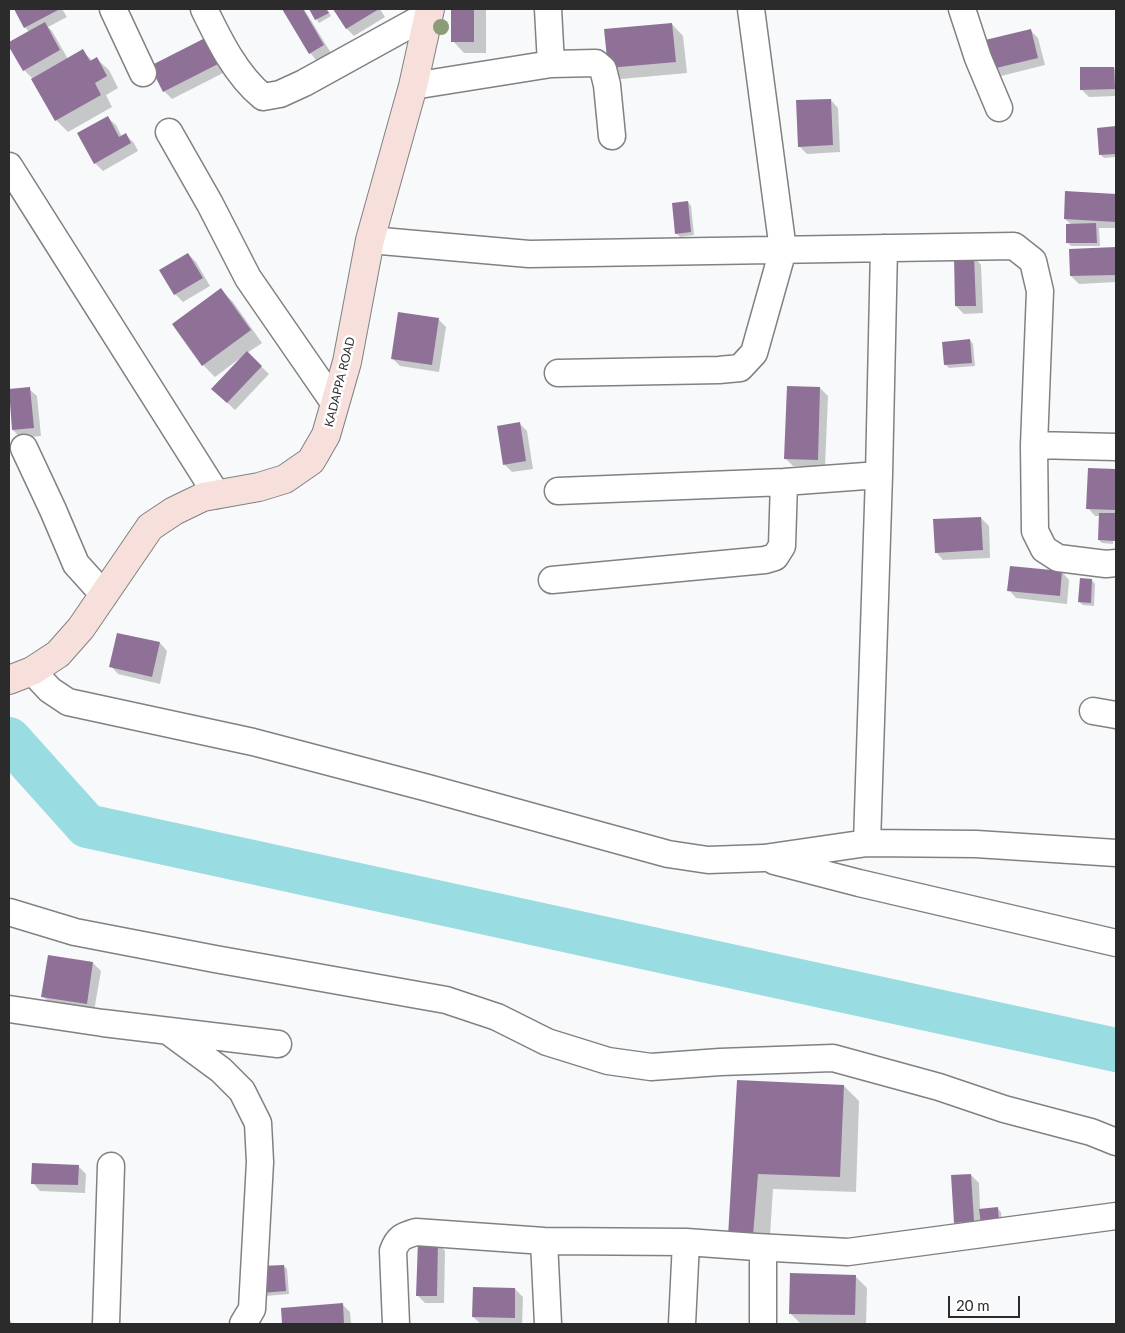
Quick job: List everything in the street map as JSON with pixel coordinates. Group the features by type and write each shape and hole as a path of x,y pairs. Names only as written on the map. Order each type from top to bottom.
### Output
{"main road":[{"name":"KADAPPA ROAD","path":"20,676 58,654 81,628 150,527 174,511 203,497 259,487 285,479 311,461 326,435 347,362 370,240 413,86 430,12"}],"street":[{"path":"113,9 143,73"},
{"path":"204,9 221,45 252,88 263,97 280,94 304,83 430,12"},
{"path":"548,9 551,64"},
{"path":"558,373 740,368 754,353 783,250 751,9"},
{"path":"962,9 978,58 998,108"},
{"path":"413,86 551,64 596,63 603,69 607,85 612,136"},
{"path":"169,132 210,204 248,278 335,404"},
{"path":"9,166 217,495"},
{"path":"370,240 529,254 1014,246 1033,261 1040,291 1034,446 1035,531 1044,550 1058,558 1106,564 1116,563"},
{"path":"867,843 884,248"},
{"path":"1034,446 1116,447"},
{"path":"24,448 76,564 104,595"},
{"path":"558,491 784,482 879,474"},
{"path":"552,580 759,561 775,557 782,546 784,482"},
{"path":"20,676 50,690 68,702 253,742 437,790 668,854 708,860 764,858 867,843 976,844 1116,852"},
{"path":"764,858 859,883 1116,943"},
{"path":"9,912 75,932 224,961 446,1000 497,1017 547,1042 608,1062 651,1067 720,1062 832,1058 939,1087 1004,1109 1091,1132 1116,1142"},
{"path":"9,1009 103,1023 278,1044"},
{"path":"168,1030 221,1070 242,1090 258,1123 260,1162 252,1309 243,1324"},
{"path":"106,1324 111,1166"},
{"path":"396,1324 394,1251 397,1241 405,1235 416,1232 544,1241 686,1242 848,1252 1116,1216"},
{"path":"544,1241 548,1324"},
{"path":"682,1324 686,1242"},
{"path":"763,1248 763,1324"}],"building":[{"path":"14,9 60,9 24,28"},
{"path":"282,9 303,9 324,45 309,54"},
{"path":"309,9 326,9 329,13 315,20"},
{"path":"333,9 379,9 346,29"},
{"path":"451,9 474,9 474,42 451,42"},
{"path":"45,22 60,50 23,71 9,47 9,42"},
{"path":"672,23 676,62 608,68 604,29"},
{"path":"1031,29 1038,58 992,69 985,40"},
{"path":"207,37 220,63 163,92 150,66"},
{"path":"83,49 90,61 97,57 107,76 95,83 101,95 55,121 31,79"},
{"path":"1080,67 1114,67 1115,89 1080,90"},
{"path":"831,99 833,145 798,147 796,100"},
{"path":"108,116 119,137 126,133 131,143 94,164 77,133"},
{"path":"1116,126 1116,154 1099,155 1097,128"},
{"path":"1065,191 1116,194 1116,222 1064,219"},
{"path":"688,201 691,232 675,234 672,203"},
{"path":"1096,223 1097,243 1066,243 1066,224"},
{"path":"1116,247 1116,275 1070,276 1069,249"},
{"path":"188,253 203,278 174,295 159,270"},
{"path":"954,256 974,256 976,306 955,306"},
{"path":"221,288 251,330 202,366 172,324"},
{"path":"398,312 439,318 432,365 391,359"},
{"path":"970,339 972,363 944,365 942,342"},
{"path":"247,351 262,366 227,403 211,389"},
{"path":"787,386 820,387 818,460 784,459"},
{"path":"30,387 34,428 12,430 9,389"},
{"path":"520,422 526,461 503,465 497,426"},
{"path":"1088,468 1116,469 1116,510 1086,509"},
{"path":"1099,513 1115,513 1115,541 1098,540"},
{"path":"981,517 983,550 935,553 933,519"},
{"path":"1010,566 1062,571 1060,596 1007,591"},
{"path":"1080,578 1092,579 1091,603 1078,602"},
{"path":"117,633 160,642 152,677 109,667"},
{"path":"48,955 93,962 87,1004 41,997"},
{"path":"737,1080 844,1085 840,1177 758,1174 753,1236 728,1237"},
{"path":"32,1163 79,1165 78,1185 31,1184"},
{"path":"971,1174 974,1221 954,1223 951,1175"},
{"path":"998,1207 999,1222 981,1224 979,1209"},
{"path":"418,1241 438,1242 437,1296 416,1296"},
{"path":"284,1265 286,1291 261,1293 260,1266"},
{"path":"790,1273 856,1275 855,1315 789,1314"},
{"path":"473,1287 515,1288 515,1318 472,1317"},
{"path":"343,1303 344,1324 282,1324 281,1308"}],"waterway":[{"path":"9,739 87,826 1116,1050"}]}
